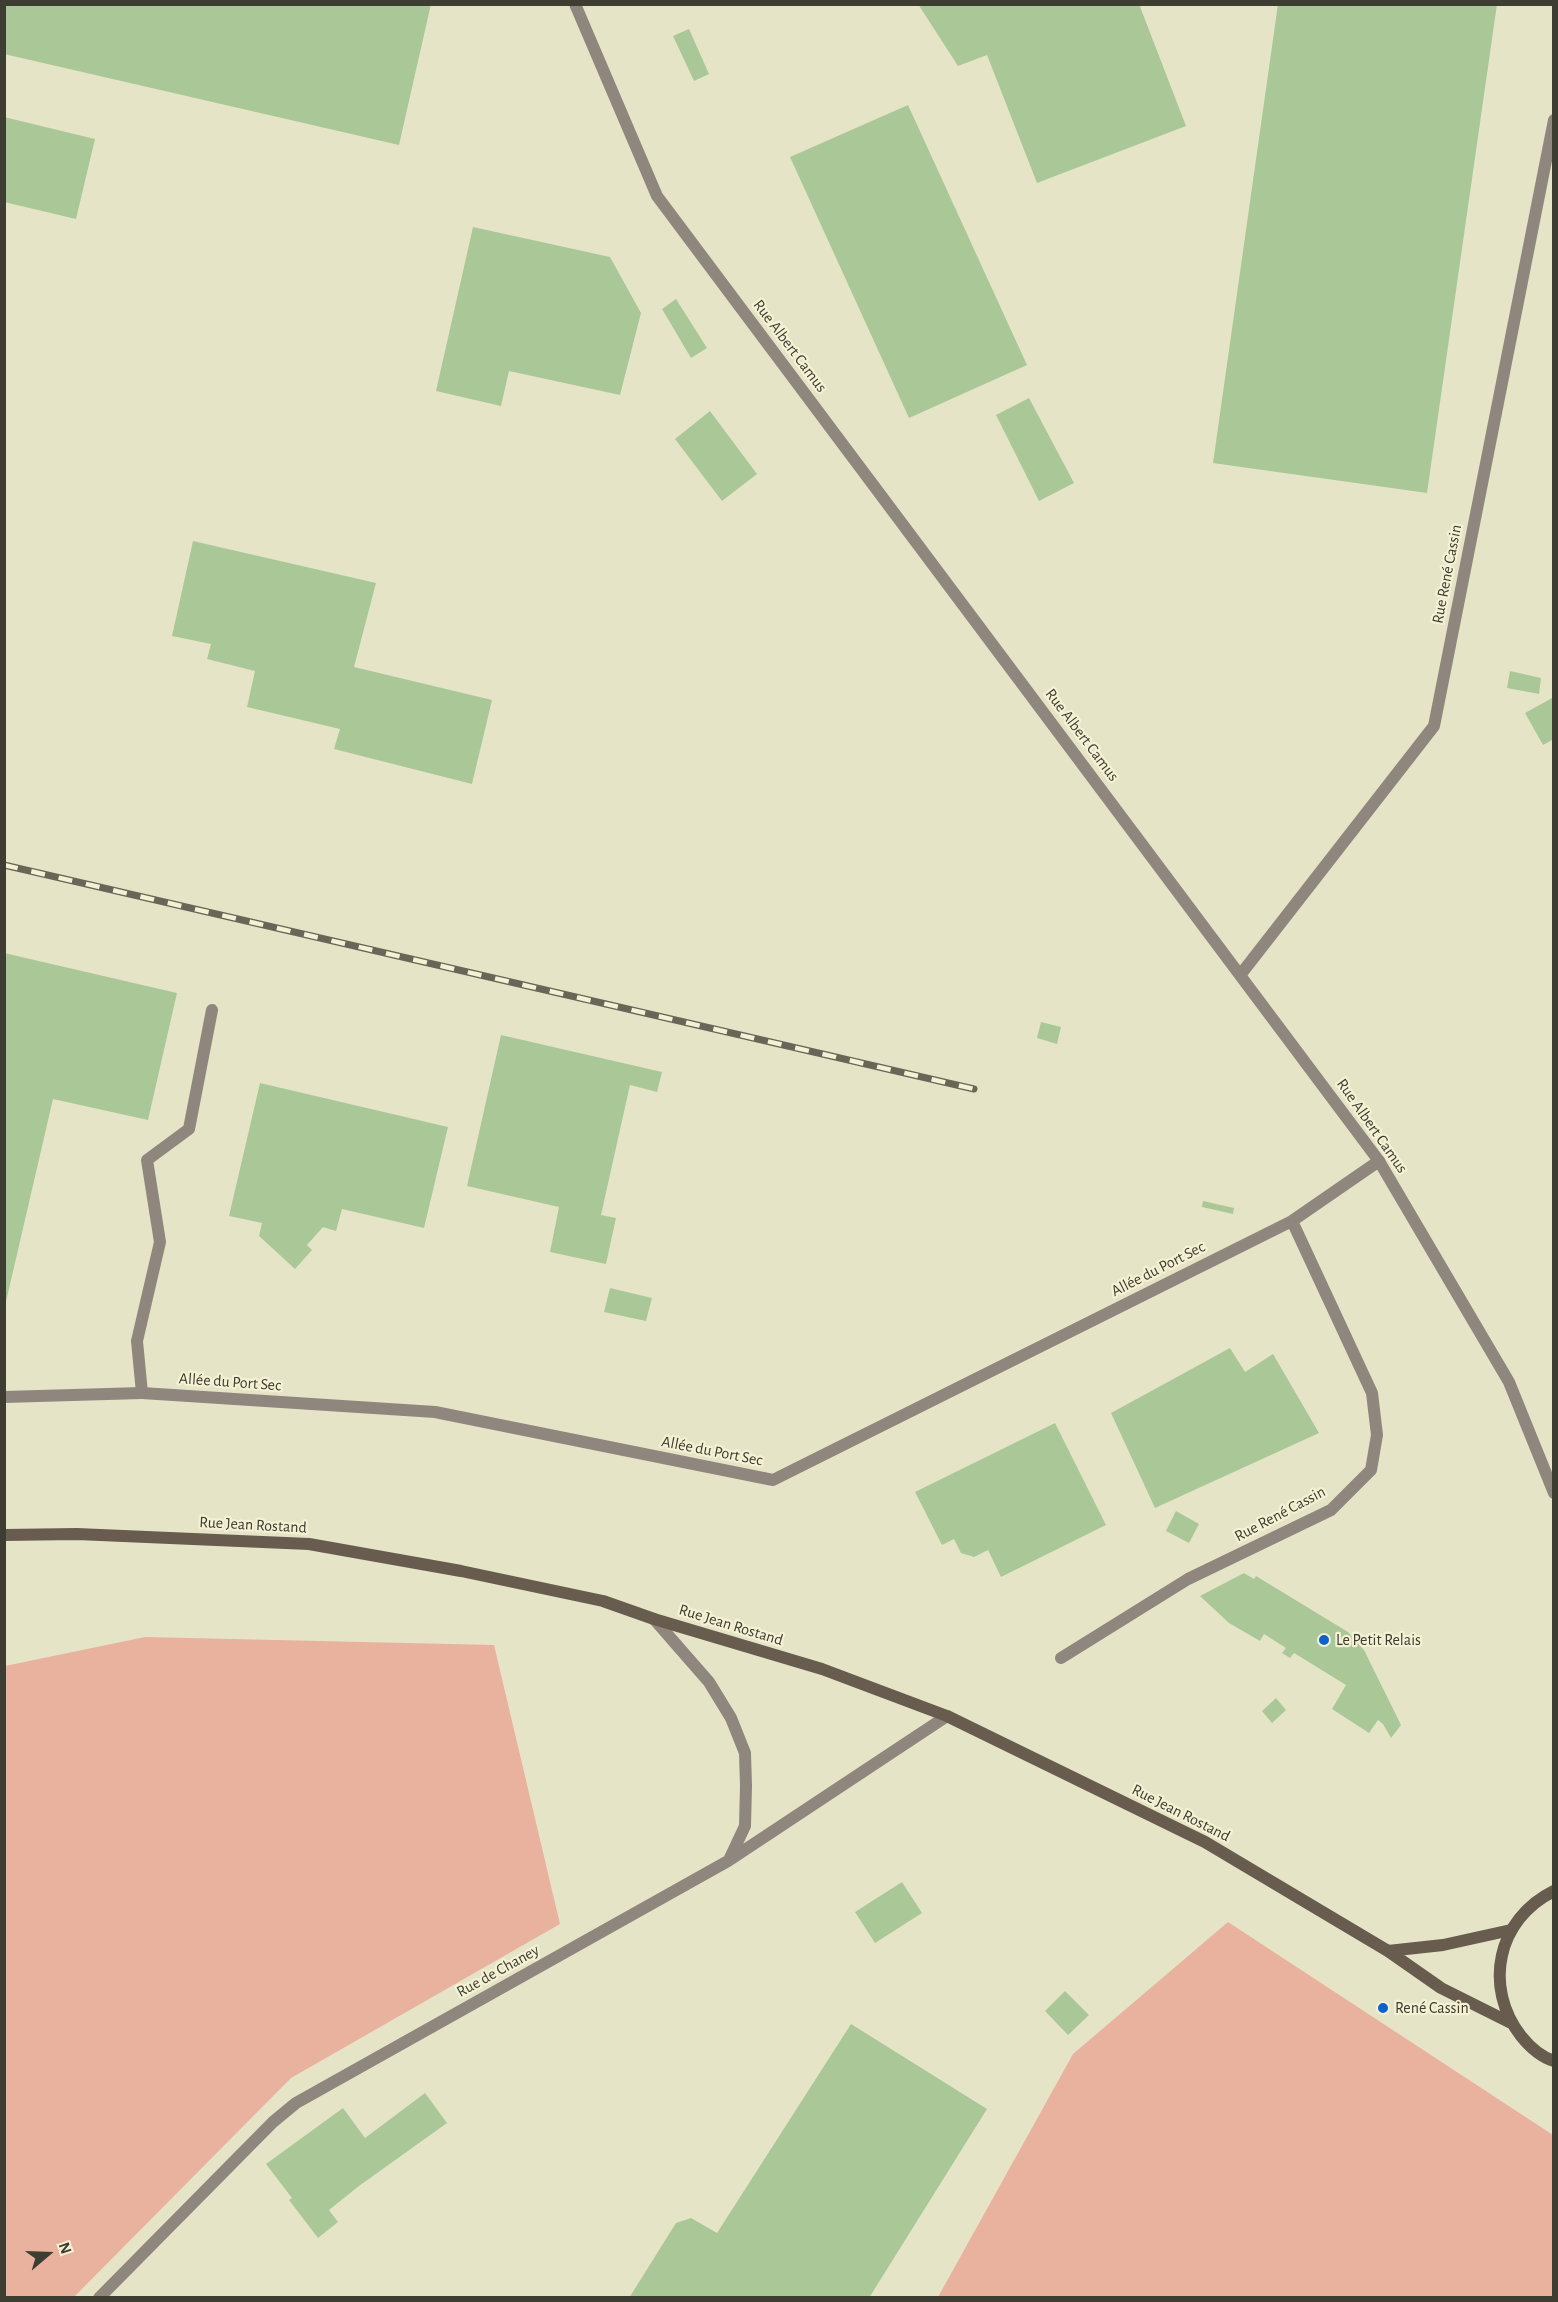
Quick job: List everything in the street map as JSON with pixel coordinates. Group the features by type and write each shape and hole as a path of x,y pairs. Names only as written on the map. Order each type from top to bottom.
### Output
{"main road":[{"name":"Rue Jean Rostand","path":"4,1535 77,1534 309,1544 461,1571 603,1601 654,1619 822,1669 946,1716 1205,1842 1388,1951 1441,1988 1511,2023"},
{"path":"1554,1891 1529,1907 1511,1930 1503,1949 1499,1974 1500,1994 1511,2023 1527,2044 1554,2061"},
{"path":"1388,1951 1443,1945 1511,1930"}],"street":[{"name":"Rue Albert Camus","path":"575,4 657,196 1379,1161 1509,1382 1554,1493"},
{"name":"Rue René Cassin","path":"1241,974 1434,726 1554,120"},
{"path":"142,1393 137,1341 160,1242 147,1160 189,1129 212,1010"},
{"path":"1292,1221 1379,1161"},
{"name":"Rue René Cassin","path":"1062,1658 1188,1579 1331,1509 1371,1470 1377,1435 1372,1393 1292,1221"},
{"name":"Allée du Port Sec","path":"4,1397 142,1393 435,1412 773,1480 1292,1221"},
{"path":"654,1619 708,1682 731,1718 745,1753 744,1826 728,1861"},
{"name":"Rue de Chaney","path":"99,2298 273,2122 296,2103 728,1861 946,1716"}],"shaded area":[{"path":"145,1637 494,1645 560,1924 291,2078 74,2297 5,2297 5,1666"},
{"path":"1228,1922 1553,2135 1553,2297 938,2297 1073,2054"}],"building":[{"path":"4,4 431,4 399,145 4,54"},
{"path":"918,4 1139,4 1186,126 1037,183 987,55 958,66"},
{"path":"1278,4 1497,4 1427,493 1213,463"},
{"path":"689,29 709,74 694,81 673,36"},
{"path":"908,105 1027,365 909,418 790,157"},
{"path":"4,117 95,139 76,219 4,202"},
{"path":"473,227 610,257 641,313 620,395 509,371 501,406 436,391"},
{"path":"676,299 707,348 691,358 662,309"},
{"path":"1029,398 1074,483 1039,501 996,415"},
{"path":"710,411 757,474 722,501 675,439"},
{"path":"193,541 376,583 354,667 492,700 472,784 334,749 340,729 247,707 255,671 207,659 211,644 172,636"},
{"path":"1510,671 1541,678 1539,694 1507,688"},
{"path":"1554,697 1554,739 1543,745 1525,713"},
{"path":"4,953 177,993 148,1120 53,1099 5,1306"},
{"path":"1041,1022 1061,1027 1057,1044 1037,1038"},
{"path":"501,1035 662,1072 657,1092 630,1085 601,1215 616,1218 606,1264 550,1252 559,1207 467,1186"},
{"path":"260,1083 448,1127 424,1228 342,1209 336,1231 323,1227 307,1245 312,1250 295,1269 259,1236 262,1223 229,1216"},
{"path":"1203,1201 1234,1208 1233,1214 1202,1207"},
{"path":"610,1288 652,1298 646,1321 604,1312"},
{"path":"1230,1348 1245,1372 1273,1354 1319,1433 1155,1508 1111,1413"},
{"path":"1055,1423 1106,1525 1001,1577 988,1550 974,1557 961,1553 954,1539 942,1545 915,1492"},
{"path":"1176,1511 1199,1524 1189,1543 1166,1531"},
{"path":"1244,1573 1254,1579 1256,1576 1348,1632 1364,1650 1401,1725 1391,1738 1378,1720 1369,1733 1332,1709 1346,1685 1294,1653 1290,1658 1282,1653 1286,1648 1264,1634 1260,1641 1229,1623 1200,1596"},
{"path":"1276,1698 1286,1710 1272,1723 1262,1711"},
{"path":"902,1882 922,1913 875,1943 855,1912"},
{"path":"1065,1991 1089,2015 1068,2035 1045,2011"},
{"path":"851,2024 987,2109 869,2298 629,2298 676,2223 691,2218 717,2233"},
{"path":"425,2093 447,2123 329,2210 338,2222 318,2238 289,2200 292,2198 266,2164 343,2108 365,2138"}],"railway":[{"path":"4,865 974,1089"}],"place":[{"name":"Le Petit Relais","path":"1324,1640"},
{"name":"René Cassin","path":"1383,2008"}]}
